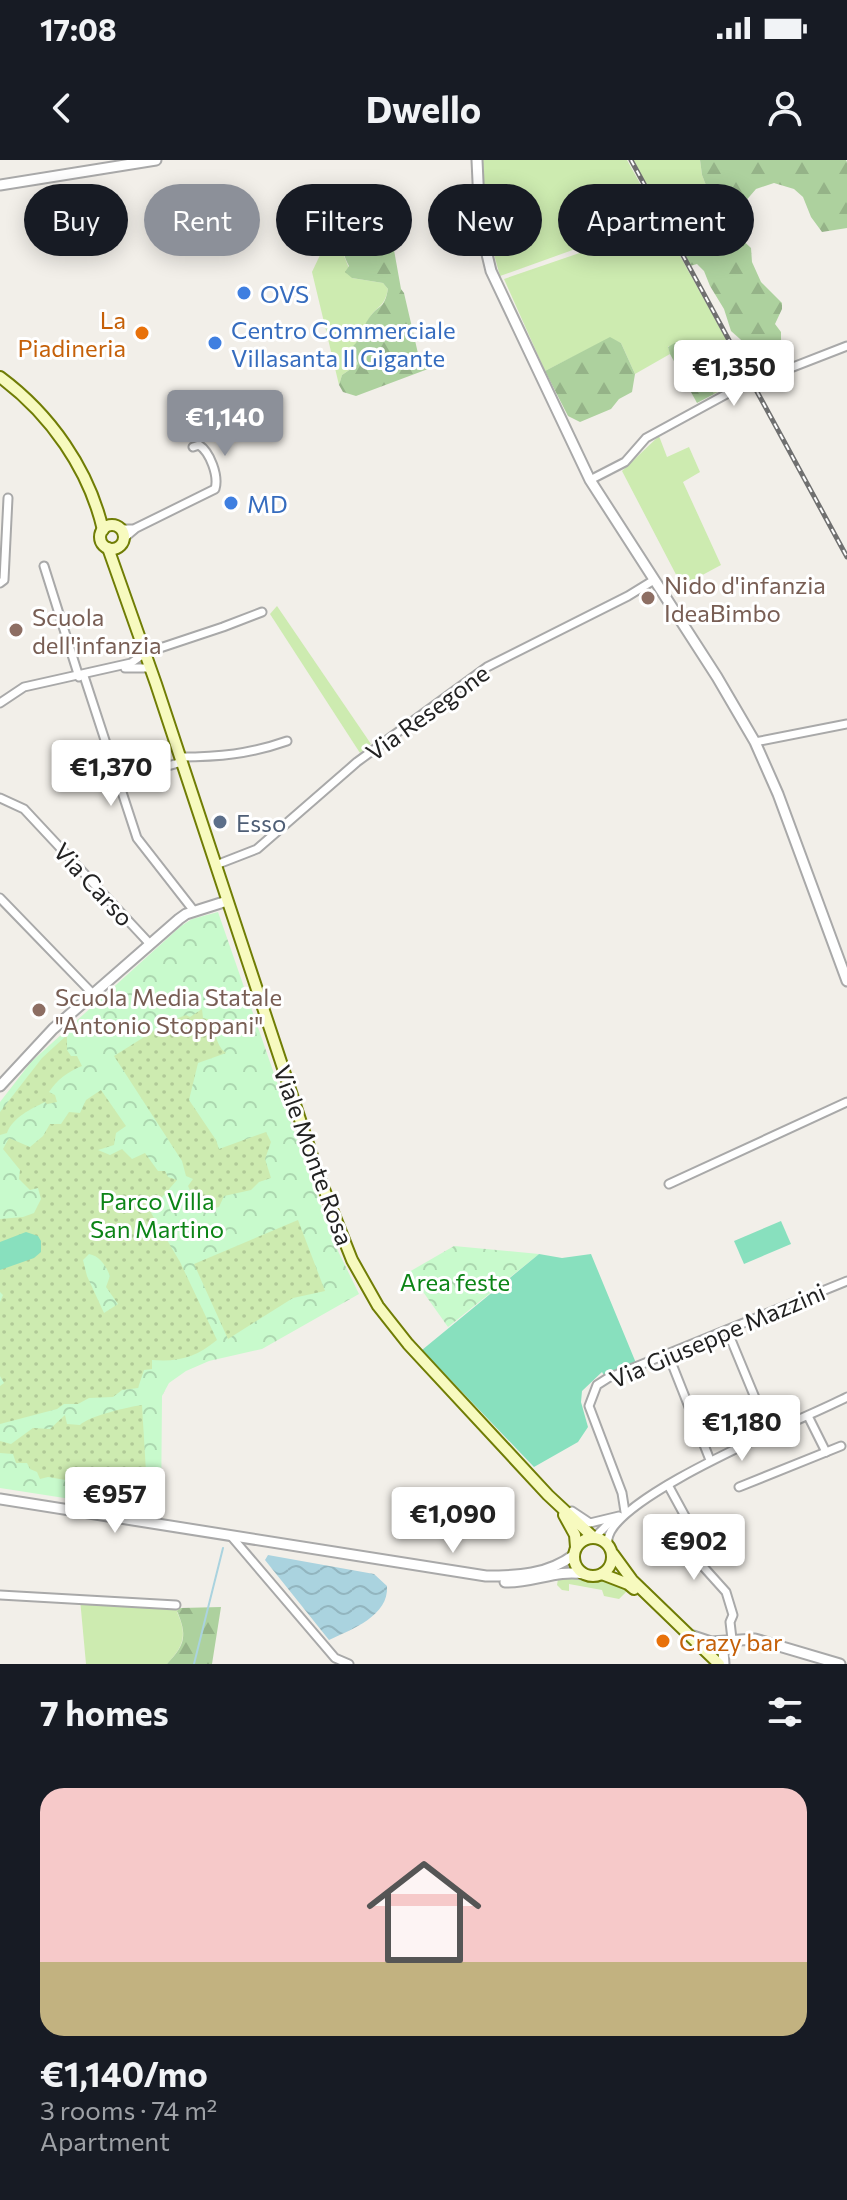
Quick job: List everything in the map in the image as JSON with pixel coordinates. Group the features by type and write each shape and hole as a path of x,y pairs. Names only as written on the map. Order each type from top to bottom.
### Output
{"main road":[{"name":"Viale Monte Rosa","path":"0,377 30,401 51,425 73,456 114,536 118,572 318,1174 343,1240 362,1279 378,1306 408,1344 552,1498 610,1549 632,1580 666,1615"},
{"name":"Viale Monte Rosa","path":"552,1498 572,1527 576,1566 584,1574"},
{"path":"575,1551 584,1540 594,1537"},
{"path":"602,1574 610,1566 610,1549"},
{"path":"584,1574 602,1574 628,1584 722,1664"},
{"path":"666,1615 710,1664"}],"street":[{"path":"0,185 156,160"},
{"path":"477,160 480,225 491,271 590,480 717,677 755,742 778,794 847,981"},
{"path":"590,480 625,462 646,438 741,387 847,346"},
{"path":"114,536 215,489 217,478 204,449 201,446 193,447"},
{"path":"0,583 4,580 7,563 8,498"},
{"path":"44,566 137,838 194,911"},
{"name":"Via Resegone","path":"216,865 257,849 357,762 487,667 654,580"},
{"path":"0,703 24,687 131,663 145,653 262,612"},
{"path":"115,668 150,668"},
{"path":"755,742 847,724"},
{"path":"118,780 181,759 254,753 287,741"},
{"name":"Via Carso","path":"0,798 24,809 150,944"},
{"path":"0,898 92,993"},
{"path":"0,1086 23,1059 92,993 179,919 227,901"},
{"path":"669,1184 847,1102"},
{"name":"Via Giuseppe Mazzini","path":"620,1515 622,1493 589,1406 597,1385 847,1281"},
{"path":"727,1330 770,1434"},
{"path":"668,1354 710,1460"},
{"path":"594,1537 620,1515 710,1460 847,1397"},
{"path":"808,1416 826,1452"},
{"path":"739,1487 841,1446"},
{"path":"668,1485 692,1529 699,1562 726,1592 733,1615 730,1622 732,1639 723,1651 722,1664"},
{"path":"552,1498 587,1522 620,1515"},
{"path":"0,1501 20,1501 336,1554 495,1576 550,1570 575,1551"},
{"path":"610,1549 608,1532 620,1515"},
{"path":"231,1536 331,1661 349,1664"},
{"path":"336,1554 398,1568 501,1582 533,1581 562,1571 584,1574"},
{"path":"0,1595 176,1605"},
{"path":"690,1635 711,1642 755,1639 840,1664"}],"green space":[{"path":"482,160 627,160 640,184 558,184 558,255 500,276 494,256 542,256 542,184 484,184"},
{"path":"633,160 700,160 706,184 646,184"},
{"path":"700,160 846,160 847,228 822,232 811,217 803,197 794,189 774,183 754,191 754,184 706,184"},
{"path":"320,256 344,256 352,278 383,283 388,289 385,300 370,317 358,342 353,356 358,364 342,375 339,385 312,272"},
{"path":"345,256 395,256 420,362 444,363 356,396 343,392 339,385 342,375 358,364 352,347 369,318 383,303 388,289 383,283 352,278 345,272 349,266"},
{"path":"571,256 680,256 747,377 714,394 693,358 668,346 670,354 635,374 621,343 610,338 545,371 504,279"},
{"path":"685,256 752,256 761,282 782,303 775,324 781,332 781,342 758,355 731,331 724,309 704,271 697,264 690,266"},
{"path":"610,337 621,343 635,374 632,392 619,399 611,409 580,422 568,416 545,371"},
{"path":"678,341 700,364 714,394 697,403 670,354 668,347"},
{"path":"659,436 667,457 689,447 700,472 683,482 721,565 682,586 622,471"},
{"path":"277,606 371,744 360,753 270,614"},
{"name":"Parco Villa San Martino","path":"218,912 306,1166 338,1251 359,1294 262,1349 209,1361 169,1383 162,1396 161,1513 0,1488 0,1102 31,1062 181,926 192,919"},
{"path":"202,1009 203,1018 217,1021 217,1038 226,1053 198,1063 189,1100 219,1149 266,1132 271,1142 265,1159 271,1178 259,1182 251,1190 224,1196 219,1207 196,1213 197,1205 188,1186 193,1179 186,1176 182,1161 114,1056 168,1022 186,1015 190,1017"},
{"path":"67,1035 67,1050 71,1056 77,1056 82,1066 63,1077 49,1092 55,1095 57,1102 45,1102 28,1111 14,1122 7,1133 0,1135 0,1112 42,1058"},
{"path":"101,1090 126,1126 116,1133 114,1145 98,1150 110,1155 122,1149 132,1159 145,1153 158,1171 165,1171 168,1177 177,1180 150,1211 180,1262 217,1340 187,1357 152,1360 152,1369 144,1370 138,1388 122,1390 113,1397 89,1398 78,1404 64,1404 57,1409 0,1424 0,1386 4,1383 0,1376 0,1302 3,1295 0,1292 0,1219 34,1213 41,1199 38,1188 30,1190 19,1179 20,1170 3,1149 9,1138 30,1147 43,1136 50,1124 61,1124 69,1112 80,1113 86,1100","holes":["89,1254 107,1269 110,1276 106,1287 118,1304 104,1313 83,1260"]},
{"path":"298,1220 325,1291 293,1298 228,1339 194,1264"},
{"path":"781,1221 791,1244 744,1264 734,1241"},
{"path":"26,1232 38,1236 41,1252 34,1258 0,1270 0,1242"},
{"name":"Area feste","path":"454,1246 539,1254 448,1327 409,1272"},
{"path":"539,1254 562,1258 591,1254 636,1363 605,1377 602,1372 582,1391 581,1402 588,1427 578,1442 534,1467 422,1350"},
{"path":"142,1405 146,1472 138,1487 125,1490 48,1477 40,1479 27,1463 16,1463 13,1454 0,1453 0,1441 11,1444 33,1428 50,1429 65,1415 67,1424 80,1425 100,1415"},
{"path":"577,1575 619,1585 626,1588 626,1592 619,1599 604,1596 602,1590 569,1584 569,1591 557,1585 562,1576"},
{"path":"80,1599 176,1605 181,1608 177,1612 183,1633 181,1645 167,1664 86,1664"},
{"path":"221,1607 212,1664 167,1664 183,1639 177,1611 181,1608"}],"water":[{"path":"268,1555 374,1574 387,1586 386,1596 382,1606 367,1620 329,1640 265,1560"}],"waterway":[{"path":"194,1664 223,1548"}],"railway":[{"path":"631,160 847,557"}],"place":[{"name":"OVS","path":"244,293"},
{"name":"La Piadineria","path":"142,333"},
{"name":"Centro Commerciale Villasanta Il Gigante","path":"215,343"},
{"name":"MD","path":"231,503"},
{"name":"Nido d'infanzia IdeaBimbo","path":"648,598"},
{"name":"Scuola dell'infanzia","path":"16,630"},
{"name":"Esso","path":"220,822"},
{"name":"Scuola Media Statale \"Antonio Stoppani\"","path":"39,1010"},
{"name":"Crazy bar","path":"663,1641"}]}
